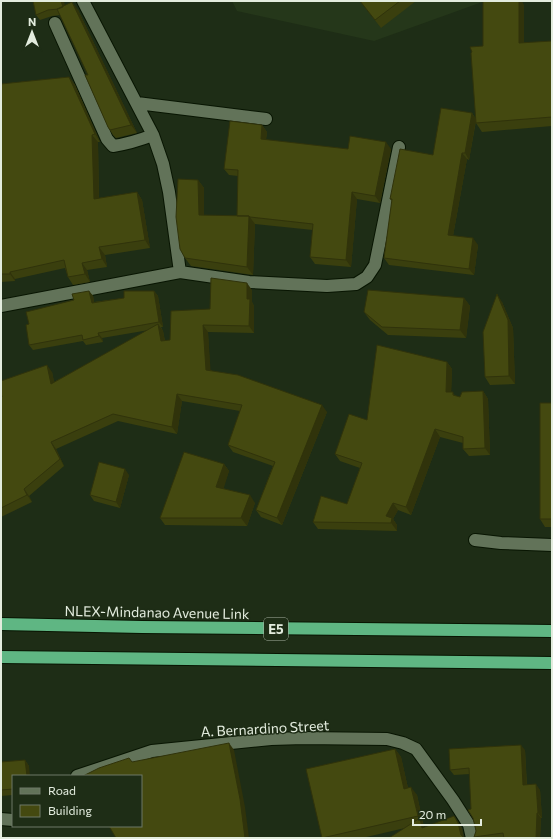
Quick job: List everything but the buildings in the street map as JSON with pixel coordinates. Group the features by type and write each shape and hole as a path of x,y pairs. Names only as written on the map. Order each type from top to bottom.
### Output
{"highway":[{"name":"NLEX-Mindanao Avenue Link","path":"1,624 552,631"},
{"name":"E5","path":"1,657 552,663"}],"street":[{"path":"83,1 153,135 163,164 169,192 180,272"},
{"path":"55,23 107,139 113,146 124,145 153,135"},
{"path":"137,103 266,119"},
{"path":"1,306 180,272 249,282 327,286 356,284 367,277 375,265 399,147"},
{"path":"475,540 501,543 552,545"},
{"name":"A. Bernardino Street","path":"81,775 152,751 271,739 387,739 403,743 416,749 454,800 468,825 472,838"},
{"path":"1,819 12,820"}],"shaded area":[{"path":"232,1 485,1 374,41 237,11"}]}
